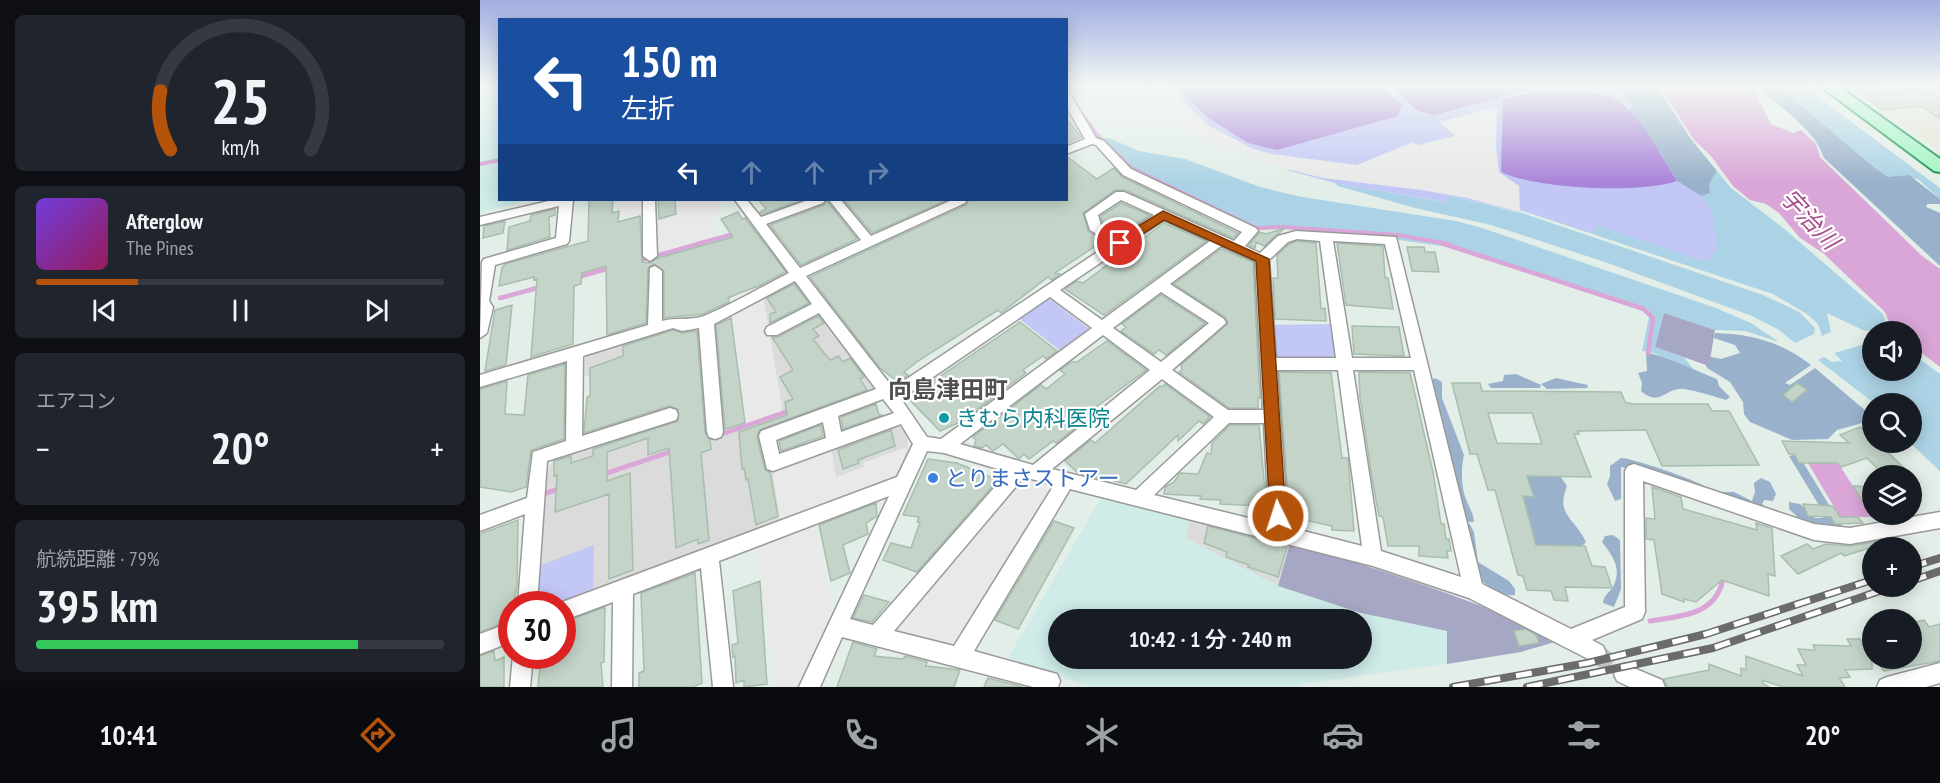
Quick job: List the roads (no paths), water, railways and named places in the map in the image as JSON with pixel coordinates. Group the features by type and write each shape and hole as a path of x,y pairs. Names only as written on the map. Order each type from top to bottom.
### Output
{"main road":[{"path":"1872,118 1940,167"},
{"path":"1885,118 1940,157"}],"street":[{"path":"1079,118 1092,140 1100,143 1127,171 1251,231 1236,247"},
{"path":"1068,151 1092,140"},
{"path":"1120,243 1095,227 1091,214 1120,195 1262,259"},
{"path":"480,220 563,201"},
{"path":"480,333 486,307 482,302 489,262 562,241 567,201"},
{"path":"649,201 650,256"},
{"path":"742,201 905,416 922,443"},
{"path":"759,222 816,201"},
{"path":"836,201 869,242"},
{"path":"480,381 673,323 682,326 705,321 796,275 959,201"},
{"path":"905,416 773,464 767,436 829,413 889,395 1163,215"},
{"path":"1279,531 1262,259 1283,239 1296,235 1391,240 1474,590"},
{"path":"1326,236 1373,557"},
{"path":"944,446 1220,240"},
{"path":"655,271 655,328"},
{"path":"878,634 1029,471 1162,372 1219,323 1161,285"},
{"path":"1050,290 1102,330 1225,416 1272,417"},
{"path":"772,331 820,306"},
{"path":"705,321 716,432"},
{"path":"574,447 575,352"},
{"path":"1268,364 1420,364"},
{"path":"829,413 834,442"},
{"path":"528,591 539,458 670,415"},
{"path":"1140,497 1225,416"},
{"path":"922,443 944,446 1029,471 1279,531 1373,557 1474,590 1596,652"},
{"path":"809,687 922,443"},
{"path":"1572,639 1635,612 1634,471 1815,532 1850,536 1940,520"},
{"path":"960,656 1066,480"},
{"path":"576,606 902,483"},
{"path":"480,523 535,503"},
{"path":"709,557 723,687"},
{"path":"622,687 623,588"},
{"path":"838,626 878,634 1050,681"},
{"path":"480,644 498,637"},
{"path":"520,687 522,669"},
{"path":"1887,687 1940,673"},
{"path":"1624,674 1654,687"}],"water":[{"name":"宇治川","path":"1680,118 1768,118 1771,124 1793,133 1801,130 1816,144 1820,157 1921,255 1940,269 1940,367 1922,353 1922,321 1889,321 1885,312 1823,253 1800,238 1779,213 1766,204 1750,200 1733,186 1711,156 1694,140"},
{"path":"1808,463 1838,463 1862,500 1862,517 1840,517"}],"waterway":[{"path":"1085,118 1096,134 1131,168 1256,228 1282,227 1397,235 1449,244"},
{"path":"480,164 498,160"},
{"path":"697,244 737,233"},
{"path":"638,261 702,243"},
{"path":"1441,243 1644,309 1653,318 1648,353"},
{"path":"578,277 610,268"},
{"path":"500,298 541,287"},
{"path":"704,440 792,410"},
{"path":"601,475 673,451"},
{"path":"543,494 562,488"},
{"path":"1650,621 1683,615 1703,608 1718,594 1722,583"}],"tunnel":[{"path":"1596,653 1624,674"}],"railway":[{"path":"1922,564 1940,558"},
{"path":"1922,577 1940,571"},
{"path":"1453,687 1588,663 1706,634 1862,583"},
{"path":"1527,687 1713,648 1862,597"}],"place":[{"name":"きむら内科医院","path":"944,418"},
{"name":"とりまさストアー","path":"933,478"}],"district":[{"name":"向島津田町","path":"948,389"}]}
